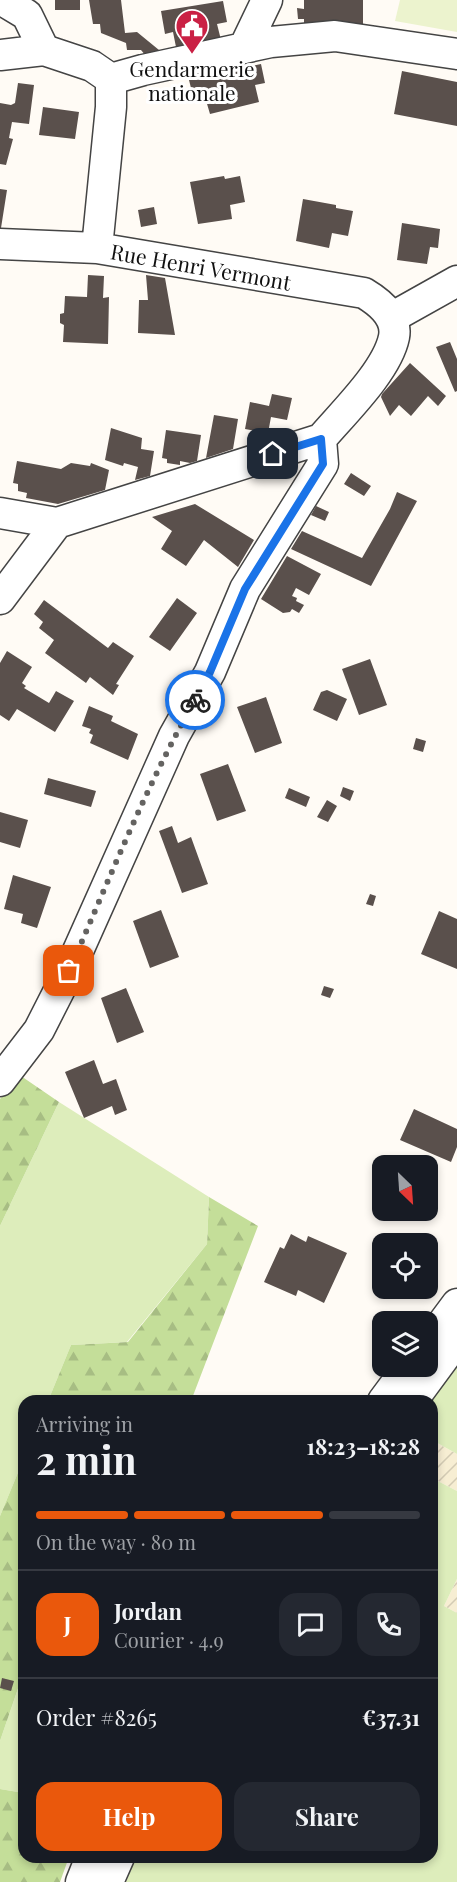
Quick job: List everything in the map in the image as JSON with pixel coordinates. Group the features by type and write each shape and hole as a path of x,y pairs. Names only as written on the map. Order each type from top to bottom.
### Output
{"street":[{"path":"2,0 27,15 44,50"},
{"path":"244,48 267,0"},
{"path":"111,79 271,42 335,36 457,54"},
{"path":"0,55 44,50 92,66 111,79"},
{"path":"97,249 111,107 111,79"},
{"name":"Rue Henri Vermont","path":"0,244 97,249 364,293 380,303 391,318"},
{"path":"0,513 57,523 321,439 368,385 386,357 394,335 391,318 457,281"},
{"path":"0,1081 39,1030 69,971 174,736 210,672 245,589 323,464 321,439"},
{"path":"0,598 57,523"},
{"path":"438,1330 457,1304"},
{"path":"416,1395 457,1340"},
{"path":"387,1395 401,1377"},
{"path":"81,1882 89,1863"},
{"path":"108,1882 116,1863"}],"shaded area":[{"path":"438,1443 457,1454 457,1491 438,1481"},
{"path":"457,1579 457,1613 444,1606"}],"green space":[{"path":"400,0 457,0 457,32 395,21"},
{"path":"21,1076 59,1102 0,1226 0,1099"},
{"path":"59,1102 209,1197 207,1244 127,1342 71,1345 50,1395 18,1395 18,1472 0,1516 0,1226"},
{"path":"209,1197 258,1226 193,1395 50,1395 71,1345 128,1342 207,1244"},
{"path":"457,1364 457,1454 438,1443 438,1395 433,1395"},
{"path":"18,1472 18,1688 0,1741 0,1516"},
{"path":"438,1481 457,1491 457,1579 444,1606 457,1613 457,1882 126,1882 134,1863 438,1863"},
{"path":"18,1688 18,1792 0,1789 0,1741"},
{"path":"0,1789 18,1792 18,1863 67,1863 60,1882 0,1882"}],"building":[{"path":"55,0 80,0 80,10 55,10"},
{"path":"89,0 121,0 125,33 137,32 159,50 159,56 146,56 141,50 127,50 126,43 101,33 100,24 93,24"},
{"path":"304,0 363,0 363,27 304,28 304,19 298,19 297,8 304,9"},
{"path":"223,1 227,22 217,24 221,40 176,47 173,32 165,34 161,11"},
{"path":"261,64 265,83 255,85 259,102 210,114 205,97 194,100 189,80"},
{"path":"402,71 457,82 457,126 394,114"},
{"path":"18,83 34,85 29,124 12,122 9,138 13,139 6,165 0,164 0,103 11,105 15,103"},
{"path":"43,107 79,112 75,139 39,135"},
{"path":"224,176 225,179 240,176 245,202 230,205 232,219 198,224 190,182"},
{"path":"0,189 7,190 1,228 0,228"},
{"path":"303,199 336,205 336,208 353,211 348,236 332,233 329,248 296,241"},
{"path":"154,207 157,224 141,227 138,210"},
{"path":"402,223 440,229 438,248 430,247 427,264 397,260"},
{"path":"88,275 104,276 103,298 109,297 108,344 63,342 64,325 60,323 60,314 64,313 65,296 87,297"},
{"path":"146,275 165,278 175,335 138,333 139,300 148,300"},
{"path":"450,342 457,359 457,391 455,392 436,347"},
{"path":"410,363 446,396 438,406 428,396 411,416 399,405 390,416 381,397 382,394"},
{"path":"272,394 292,398 287,420 271,417 268,433 245,429 250,402 269,406"},
{"path":"214,415 238,419 233,449 206,458"},
{"path":"111,428 142,438 141,449 154,451 150,476 135,480 138,467 124,463 123,466 105,460"},
{"path":"166,430 201,435 197,461 190,463 180,461 180,465 167,463 167,459 162,458"},
{"path":"17,461 61,469 71,463 90,466 91,463 109,470 105,490 58,504 26,498 27,493 18,491 18,484 13,483"},
{"path":"351,473 371,486 364,496 344,484"},
{"path":"397,492 417,501 371,586 291,549 302,531 362,558"},
{"path":"195,504 254,540 238,567 204,540 186,566 161,549 172,531 152,517"},
{"path":"316,506 329,512 325,521 311,515"},
{"path":"287,556 321,574 309,595 296,588 292,596 304,605 299,613 292,609 290,612 283,613 261,599"},
{"path":"177,598 197,613 170,651 149,637"},
{"path":"44,600 108,648 113,642 134,656 116,684 119,685 113,695 90,677 86,683 45,653 54,640 39,628 43,622 34,614"},
{"path":"7,651 32,667 22,683 26,686 24,688 49,703 56,691 74,701 55,732 17,709 9,721 0,715 0,663"},
{"path":"370,659 387,705 359,715 342,669"},
{"path":"327,690 347,699 337,721 313,710 321,692"},
{"path":"266,697 282,743 255,753 237,707"},
{"path":"89,706 113,716 111,721 138,734 128,760 90,743 93,735 89,733 91,729 82,726"},
{"path":"416,738 426,741 423,752 413,749"},
{"path":"228,764 246,811 217,821 200,774"},
{"path":"48,778 96,791 91,807 44,794"},
{"path":"343,787 354,791 350,801 340,796"},
{"path":"289,788 310,797 306,807 285,798"},
{"path":"327,800 337,806 328,822 317,817"},
{"path":"0,812 28,820 20,848 0,842"},
{"path":"172,826 178,843 191,837 208,884 182,893 159,831"},
{"path":"13,875 51,887 37,928 21,923 23,914 4,909"},
{"path":"370,894 376,896 373,906 366,904"},
{"path":"161,910 179,957 150,968 133,921"},
{"path":"439,911 457,919 457,969 421,954"},
{"path":"324,986 334,989 330,998 321,995"},
{"path":"126,988 144,1032 117,1043 101,998"},
{"path":"94,1060 103,1084 116,1079 127,1110 115,1115 112,1106 84,1118 65,1072"},
{"path":"414,1109 457,1129 457,1147 451,1162 400,1140"},
{"path":"291,1234 306,1242 308,1236 347,1253 324,1303 298,1290 296,1296 264,1282 280,1247 284,1249"},
{"path":"2,1678 14,1681 11,1691 0,1688"}],"way so far":[{"path":"69,971 137,815 174,736 195,700"}],"place":[{"name":"Gendarmerie nationale","path":"192,55"}],"route":[{"path":"195,700 210,672 245,589 323,464 321,439 273,454"}]}
